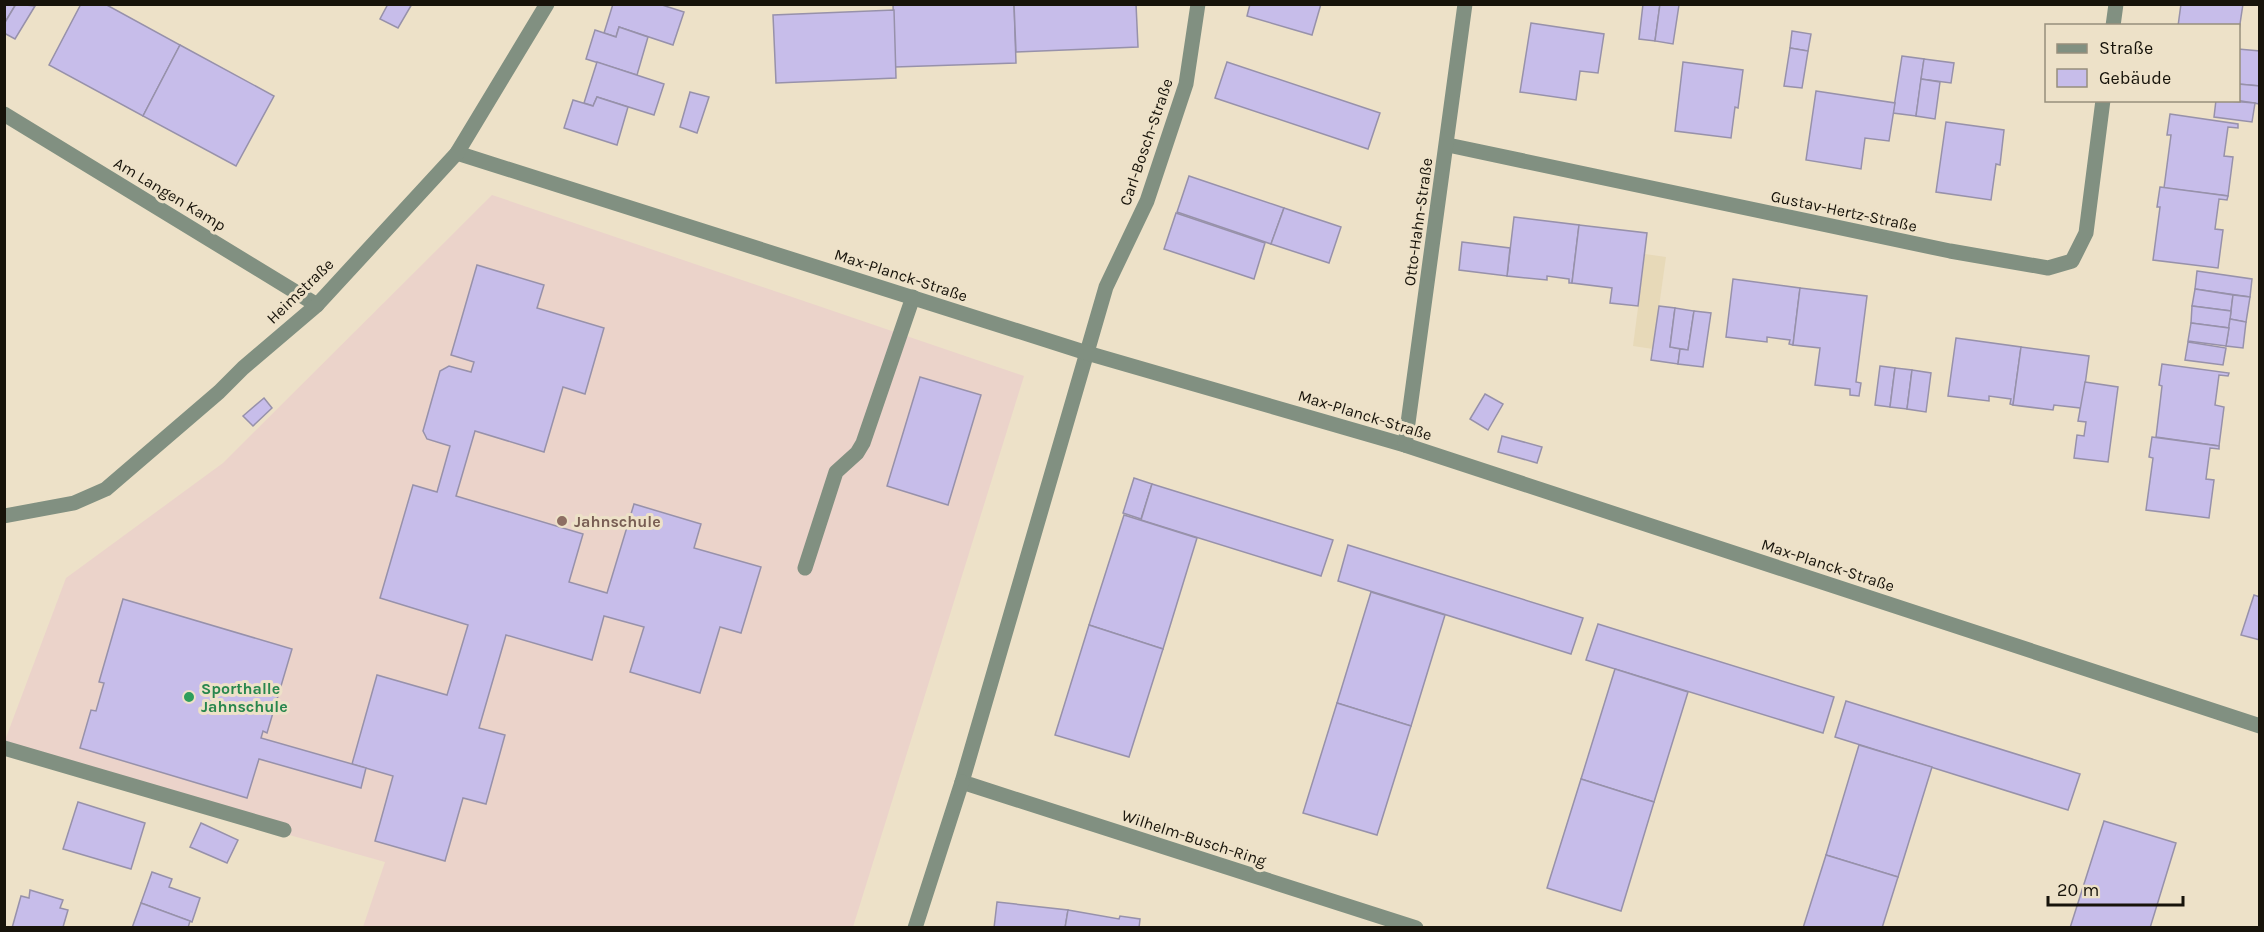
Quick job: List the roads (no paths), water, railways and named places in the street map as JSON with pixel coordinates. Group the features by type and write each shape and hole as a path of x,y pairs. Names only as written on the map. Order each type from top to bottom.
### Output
{"street":[{"name":"Heimstraße","path":"4,516 74,503 106,489 316,305 457,153 547,4"},
{"name":"Carl-Bosch-Straße","path":"1088,353 1106,287 1147,201 1186,84 1198,4"},
{"name":"Otto-Hahn-Straße","path":"1405,445 1448,145 1465,4"},
{"path":"2113,24 2116,4"},
{"name":"Gustav-Hertz-Straße","path":"1448,145 1950,251 2048,268 2072,261 2086,233 2103,102"},
{"name":"Am Langen Kamp","path":"4,114 316,305"},
{"name":"Max-Planck-Straße","path":"457,153 1088,353 1405,445 2259,726"},
{"path":"805,567 836,472 863,443 913,297"},
{"path":"915,927 962,782 1088,353"},
{"path":"4,748 284,830"},
{"name":"Wilhelm-Busch-Ring","path":"962,782 1416,927"}],"place":[{"name":"Jahnschule","path":"562,521"},
{"name":"Sporthalle Jahnschule","path":"189,697"}]}
